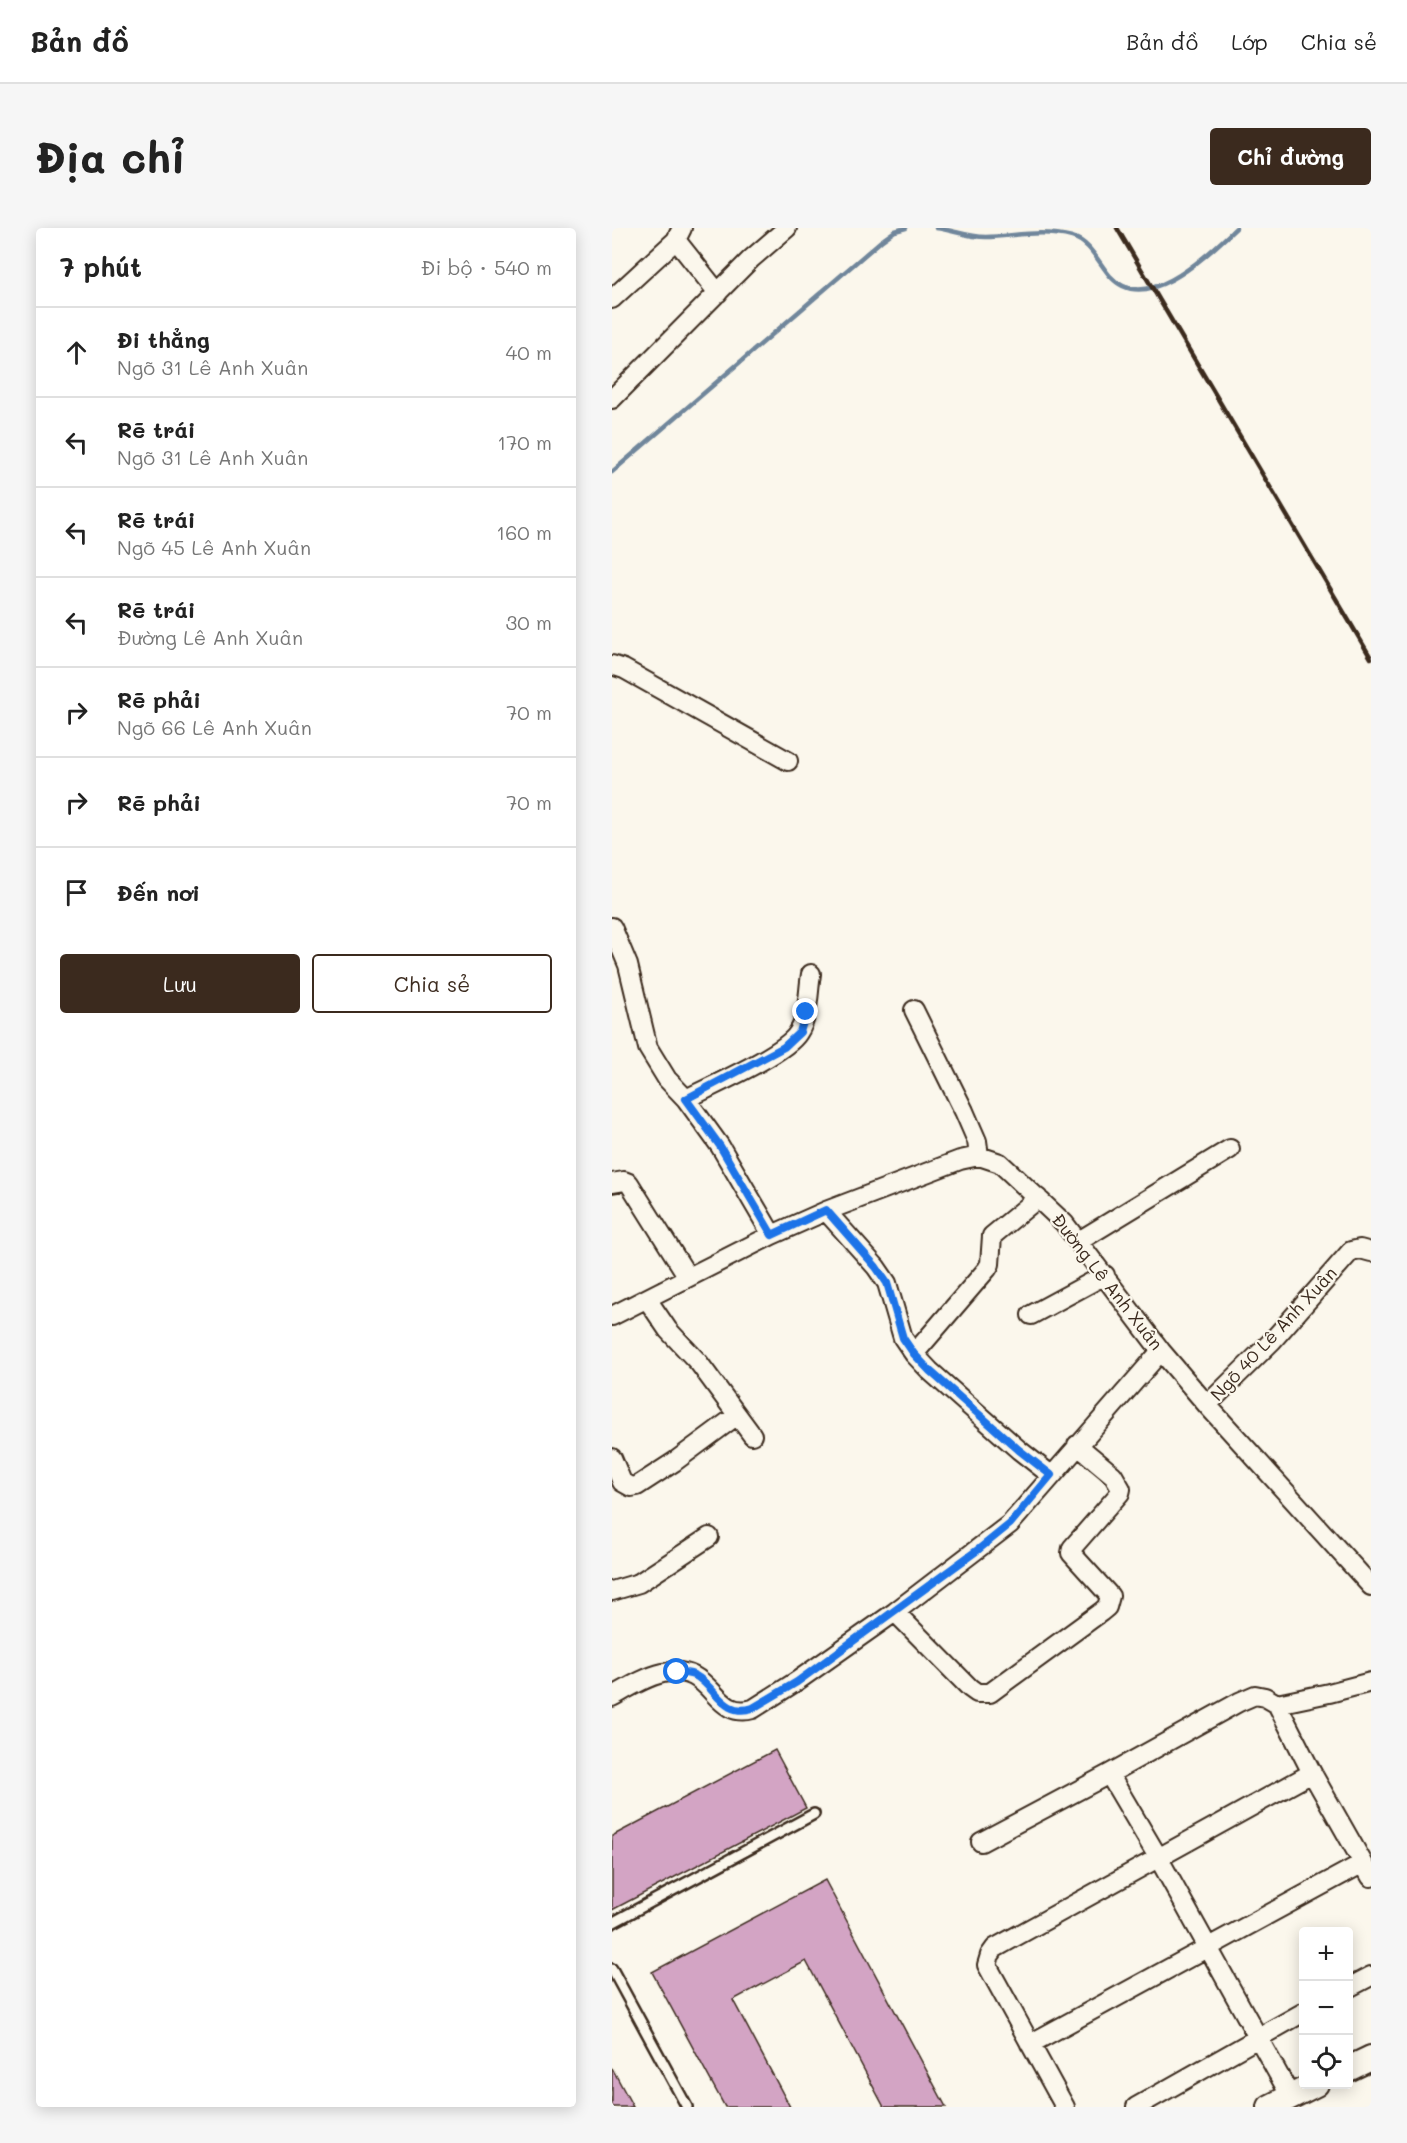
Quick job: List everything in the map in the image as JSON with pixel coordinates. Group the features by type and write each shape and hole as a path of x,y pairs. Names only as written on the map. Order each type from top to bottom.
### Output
{"main road":[{"path":"1353,2067 1371,2058"},
{"path":"1280,2102 1308,2089"}],"street":[{"path":"612,399 751,259 787,228"},
{"path":"612,299 679,234 718,293"},
{"path":"612,665 624,669 788,761"},
{"path":"612,927 628,965 648,1048 720,1146 772,1235"},
{"path":"686,1099 769,1056 793,1040 800,1032 806,1012 811,974"},
{"path":"612,1316 826,1210 952,1163 979,1156 977,1141 964,1111 914,1010"},
{"path":"1079,1241 1230,1149"},
{"name":"Đường Lê Anh Xuân","path":"979,1156 1000,1162 1079,1241 1161,1351 1207,1405 1367,1574"},
{"path":"612,1183 624,1181 630,1183 688,1277"},
{"path":"914,1354 987,1269 990,1264 992,1236 1038,1198"},
{"path":"826,1210 876,1267 887,1283 903,1338 914,1354 1019,1450 1051,1475"},
{"name":"Ngõ 40 Lê Anh Xuân","path":"1207,1405 1272,1341 1351,1251 1360,1249 1371,1252"},
{"path":"1031,1315 1105,1275"},
{"path":"647,1299 668,1330 699,1363 752,1435"},
{"path":"612,1697 647,1678 664,1672 677,1672 692,1674 700,1678 727,1706 733,1710 746,1711 797,1682 1010,1524 1161,1351"},
{"path":"612,1458 622,1482 631,1487 637,1486 736,1416"},
{"path":"895,1611 970,1688 983,1694 990,1693 1101,1612 1107,1606 1110,1596 1071,1553 1072,1548 1121,1489 1113,1475 1077,1445"},
{"path":"612,1591 639,1583 709,1537"},
{"path":"1277,1704 1371,1682"},
{"path":"981,1842 1255,1695 1265,1697 1277,1704 1312,1773 1367,1870 1207,1948 1030,2044"},
{"path":"1065,2107 987,1965 990,1955 1003,1942 1312,1773"},
{"path":"1109,1774 1158,1857 1256,2038 1280,2102"},
{"path":"1353,1985 1371,1976"},
{"path":"1136,2107 1299,2015"}],"lane":[{"path":"612,1923 814,1814"},
{"path":"612,1969 687,2107"}],"building":[{"path":"775,1750 806,1808 612,1910 612,1836"},
{"path":"825,1880 946,2107 884,2107 806,1961 733,2000 790,2107 725,2107 652,1972"},
{"path":"612,2068 633,2107 612,2107"}],"waterway":[{"path":"612,472 881,241 895,231 906,228"},
{"path":"936,228 979,237 1040,233 1072,237 1089,248 1110,276 1125,287 1141,289 1158,286 1176,277 1210,252 1236,228"}],"railway":[{"path":"1117,228 1371,658"}],"route":[{"path":"677,1672 692,1674 700,1678 733,1710 746,1711 753,1708 797,1682 979,1549 1010,1524 1051,1475 1019,1450 914,1354 903,1338 887,1283 876,1267 826,1210 772,1235 720,1146 686,1099 784,1047 800,1032 806,1012"}]}
